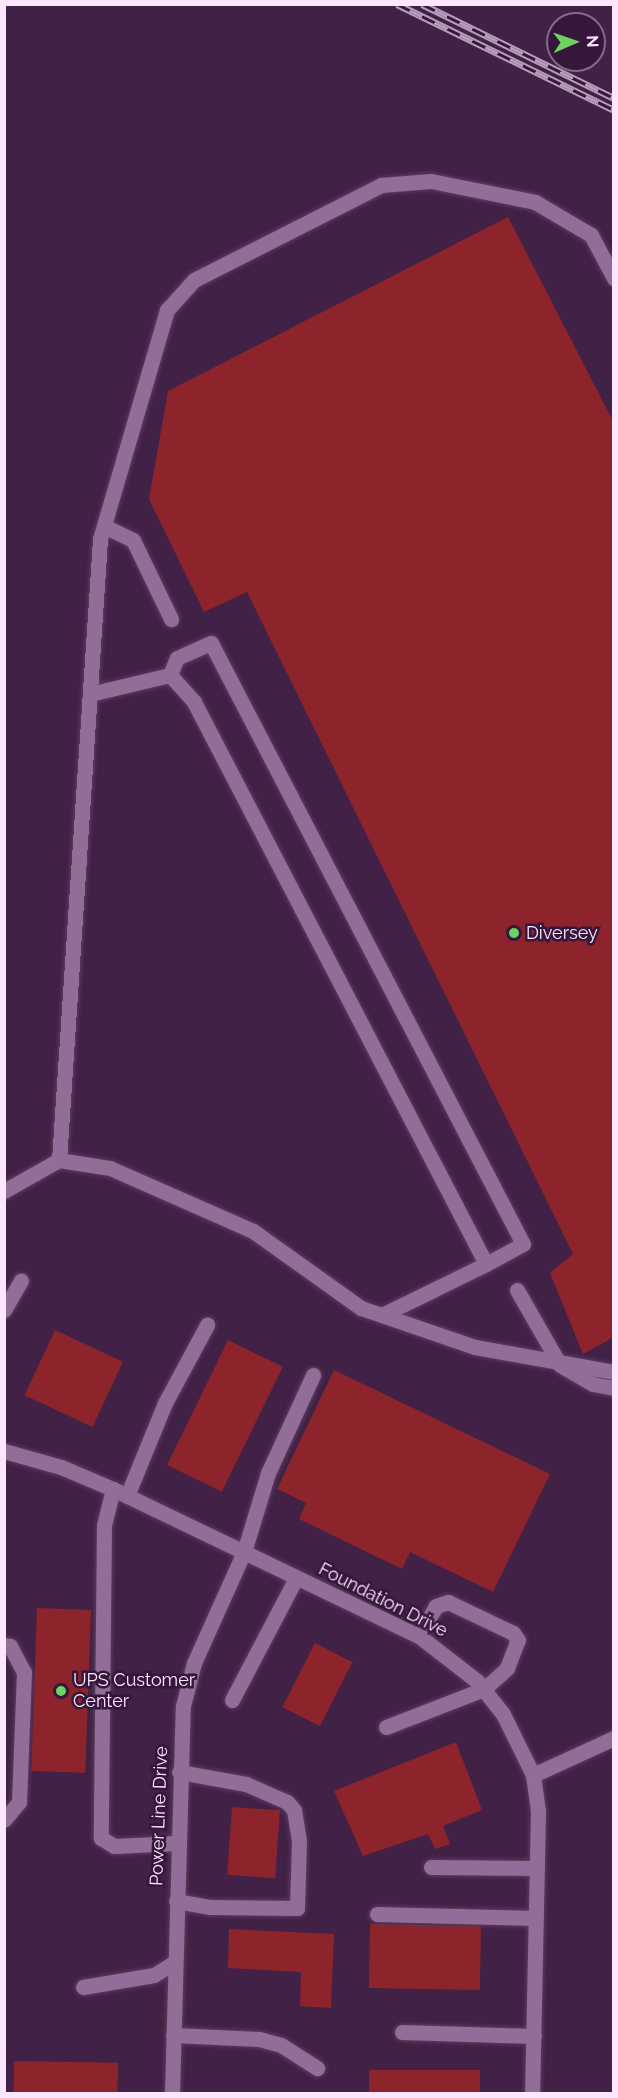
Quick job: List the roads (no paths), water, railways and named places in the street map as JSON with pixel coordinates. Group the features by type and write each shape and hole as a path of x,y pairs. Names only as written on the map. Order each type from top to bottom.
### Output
{"street":[{"path":"58,1161 100,539 167,310 194,280 381,185 431,181 535,202 591,235 614,278"},
{"path":"104,526 133,540 171,619"},
{"path":"170,675 177,658 212,643 523,1244 381,1315"},
{"path":"90,694 170,675"},
{"path":"170,675 194,702 486,1264"},
{"path":"4,1191 58,1161 110,1168 253,1231 361,1308 475,1347 560,1365 614,1372"},
{"path":"4,1310 21,1281"},
{"path":"518,1290 560,1365 593,1384 614,1388"},
{"path":"177,1843 114,1846 101,1838 104,1526 165,1403 207,1325"},
{"name":"Power Line Drive","path":"172,2094 179,1772 183,1706 194,1663 244,1552 268,1473 313,1375"},
{"name":"Foundation Drive","path":"6,1456 120,1493 419,1636 443,1652 483,1689 503,1714 533,1776 538,1812 532,2094"},
{"path":"232,1700 296,1578"},
{"path":"386,1727 483,1689 507,1668 516,1651 518,1640 513,1633 448,1602 436,1606 419,1636"},
{"path":"4,1645 10,1646 24,1672 19,1802 4,1820"},
{"path":"533,1776 614,1738"},
{"path":"176,1901 210,1907 297,1908 299,1841 294,1810 287,1802 246,1784 179,1772"},
{"path":"431,1867 537,1868"},
{"path":"377,1914 536,1917"},
{"path":"83,1986 154,1975 175,1962"},
{"path":"402,2032 534,2036"},
{"path":"173,2035 259,2039 281,2045 317,2068"}],"railway":[{"path":"397,4 614,110"},
{"path":"422,4 614,98"}],"place":[{"name":"Diversey","path":"514,933"},
{"name":"UPS Customer Center","path":"61,1691"}]}
